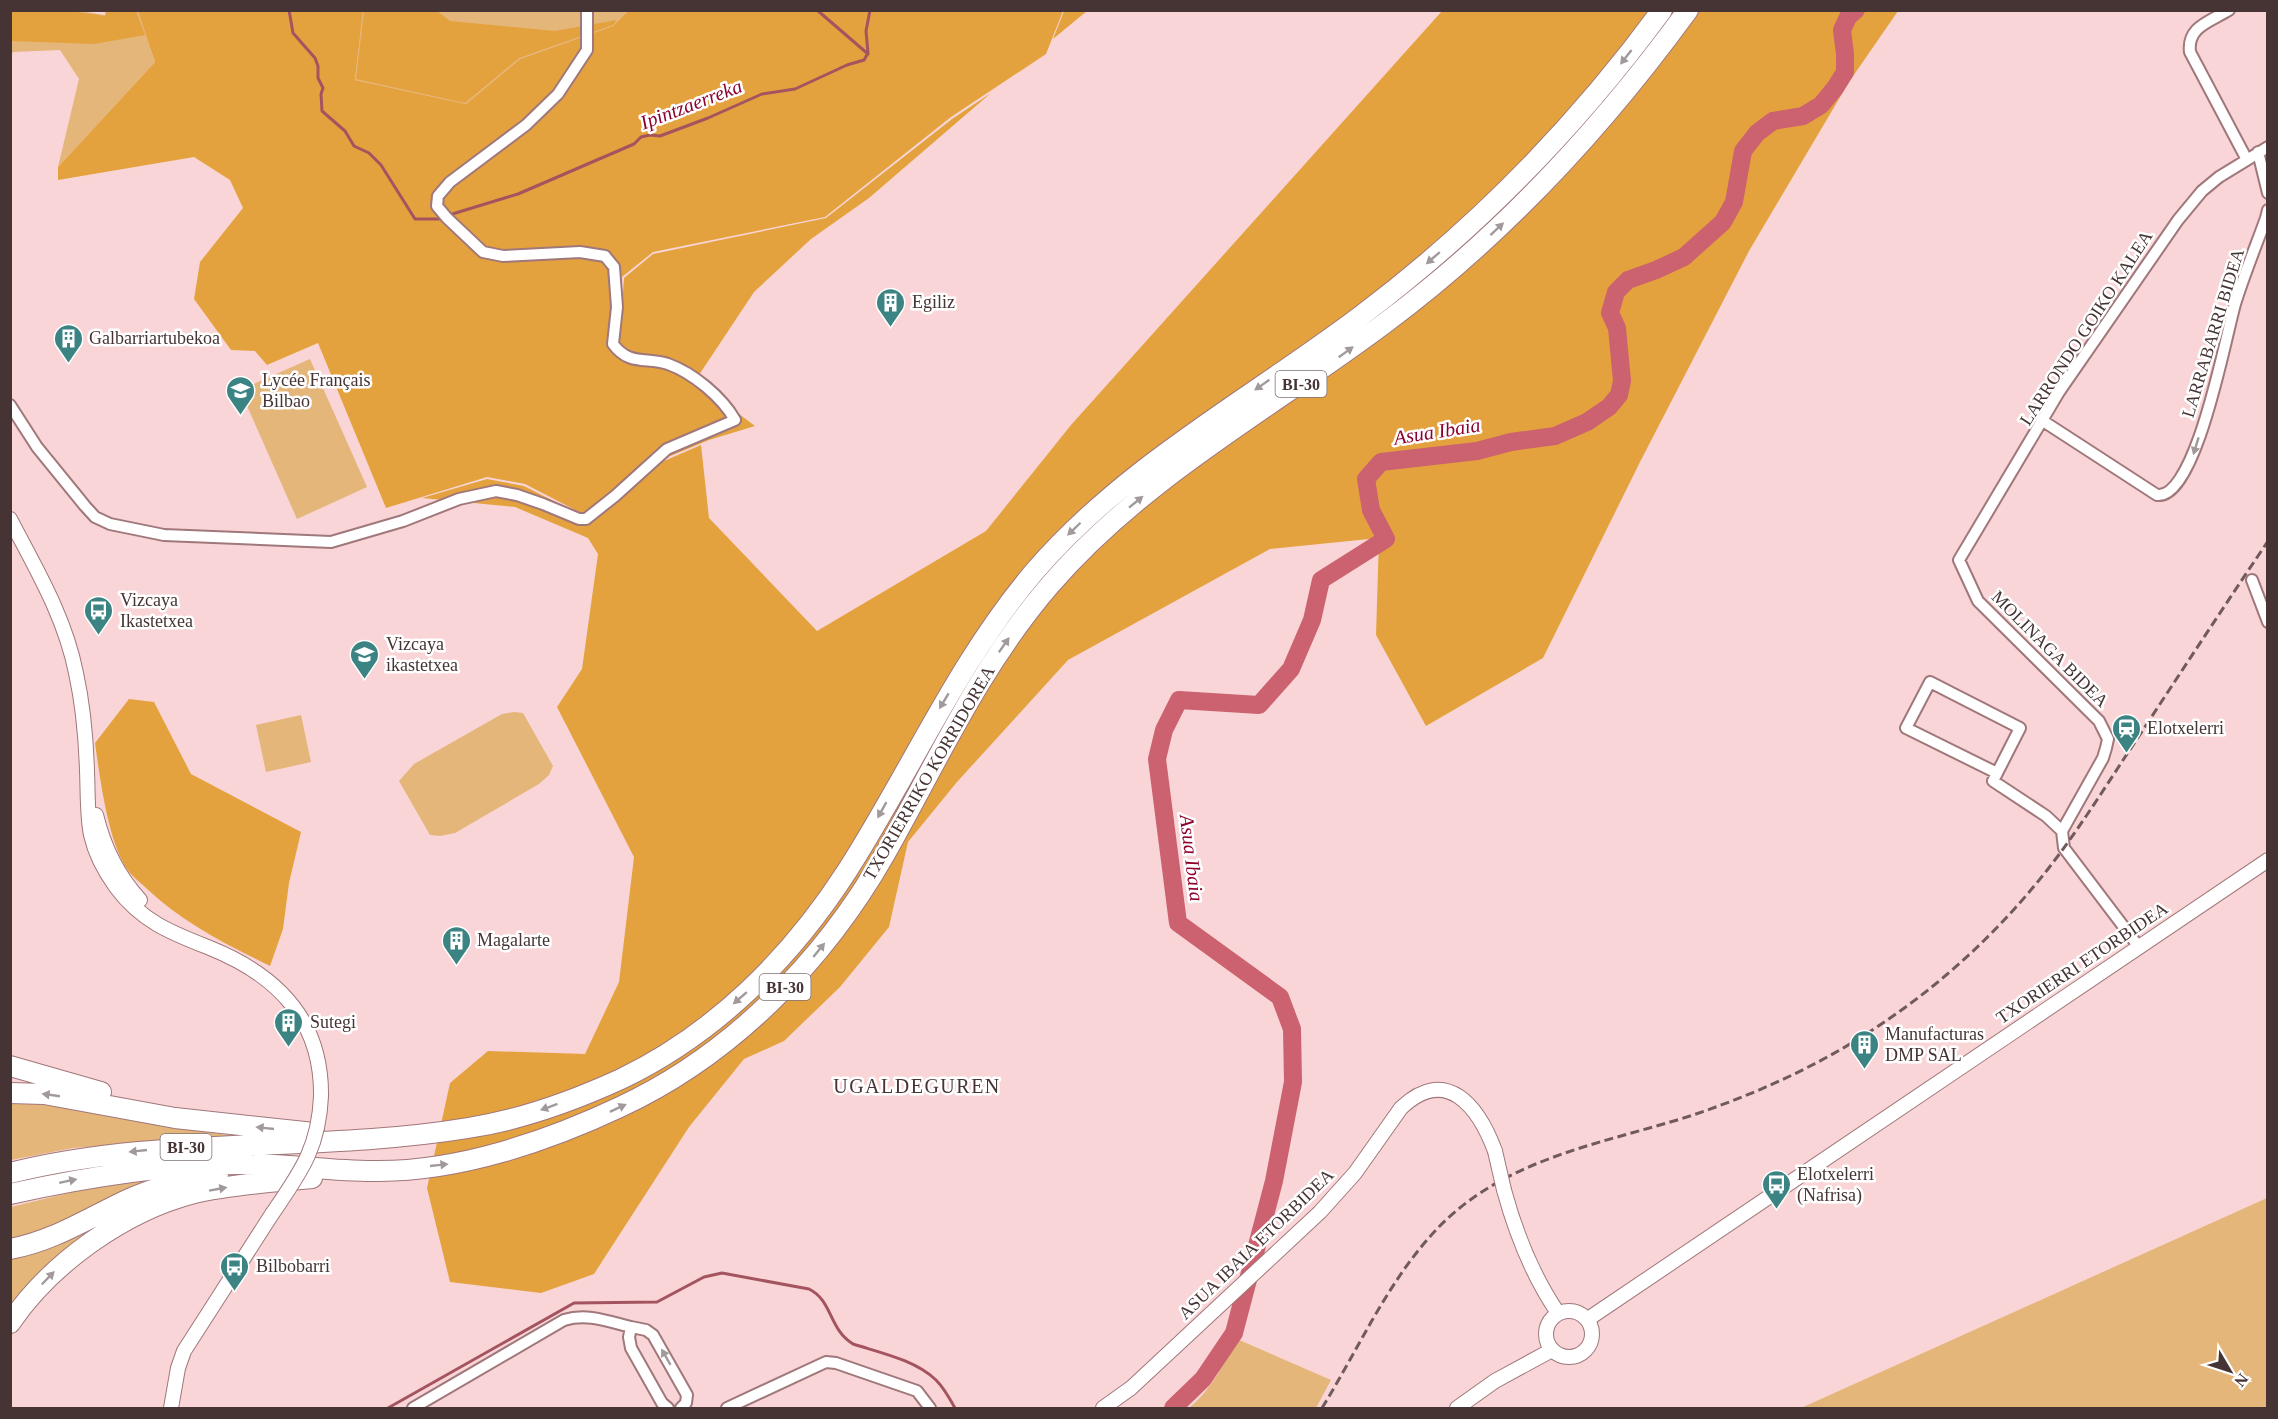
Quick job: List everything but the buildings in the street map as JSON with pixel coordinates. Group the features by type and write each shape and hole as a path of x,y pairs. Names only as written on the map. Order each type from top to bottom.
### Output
{"highway":[{"name":"TXORIERRIKO KORRIDOREA","path":"10,1173 71,1160 155,1149 364,1139 483,1125 542,1109 621,1078 661,1057 714,1020 748,991 783,956 834,891 860,850 939,709 982,640 1008,603 1058,545 1136,474 1363,314 1451,243 1506,192 1551,145 1618,68 1662,10"},
{"name":"TXORIERRIKO KORRIDOREA","path":"10,1194 92,1176 188,1165 286,1164 381,1172 456,1163 536,1141 594,1119 628,1103 685,1070 712,1051 756,1015 812,958 858,897 885,854 981,678 1019,623 1064,570 1145,494 1348,351 1464,258 1545,182 1596,126 1634,81 1688,10"},
{"path":"10,1066 152,1107 184,1112 214,1122"},
{"path":"10,1093 44,1094 175,1118 364,1139"},
{"path":"19,1247 66,1232 129,1199 183,1180 217,1174 334,1168"},
{"path":"10,1323 57,1269 120,1224 152,1208 193,1193 246,1184 381,1172"}],"street":[{"path":"10,405 37,447 84,506 95,517 110,524 164,535 331,542 403,521 459,499 496,491 517,495 579,519 586,519 667,449 735,420 731,412 707,388 667,364 635,360 620,354 613,344 617,307 614,267 604,256 579,252 503,256 483,252 437,206 438,196 450,182 526,125 558,94 587,50 587,10"},
{"path":"2229,10 2193,31 2188,41 2190,52 2246,159"},
{"path":"2263,150 2268,193"},
{"name":"LARRONDO GOIKO KALEA","path":"1960,555 2098,335 2189,205 2219,177 2263,150"},
{"name":"LARRABARRI BIDEA","path":"2043,421 2157,495 2163,496 2170,492 2189,466 2211,397 2235,305 2268,210"},
{"path":"10,519 65,630 77,674 84,718 87,776 100,832 119,874 150,909 208,948 239,962 268,980 297,1011 314,1046 320,1072 321,1096 318,1130 307,1160 184,1351 178,1368 171,1408"},
{"name":"MOLINAGA BIDEA","path":"1960,555 1960,567 1978,601 2099,721 2108,739 2103,758 2062,831"},
{"path":"2252,580 2268,622"},
{"path":"1997,773 1906,728 1930,682 2020,728 1993,781 2046,816 2062,831 2064,848 2139,947"},
{"name":"TXORIERRI ETORBIDEA","path":"1588,1319 1756,1203 2268,860"},
{"name":"ASUA IBAIA ETORBIDEA","path":"1103,1408 1131,1388 1295,1236 1337,1194 1401,1108 1421,1093 1438,1090 1460,1097 1472,1107 1482,1123 1495,1152 1516,1233 1527,1259 1558,1313"},
{"path":"1571,1310 1577,1311 1588,1319 1593,1334 1587,1348 1574,1357 1558,1354 1552,1350 1546,1337 1546,1330 1552,1317 1571,1310"},
{"path":"413,1408 564,1320 577,1316 588,1316 646,1330 653,1335 687,1395 686,1403 681,1408"},
{"path":"631,1327 629,1337 631,1348 662,1403 668,1408"},
{"path":"1457,1408 1495,1381 1552,1350"},
{"path":"727,1408 826,1362 836,1363 917,1391 930,1408"}],"shaded area":[{"path":"11,10 72,11 105,16 107,11 136,11 145,35 94,44 11,41"},
{"path":"138,10 155,62 58,167 79,79 60,50 13,52 11,56 11,11 80,11 105,15 105,11"},
{"path":"138,11 363,11 355,80 466,104 520,59 613,26 628,11 1063,11 1046,54 951,117 825,217 653,252 622,277 617,350 664,367 715,396 755,426 709,440 663,459 583,514 525,484 487,477 386,508 318,343 267,365 255,351 231,350 194,299 200,262 243,208 230,180 194,157 58,180 58,167 155,62"},
{"path":"363,11 628,11 613,26 520,59 466,104 355,80"},
{"path":"364,11 437,11 450,21 555,31 617,20 613,25 519,58 465,103 356,79"},
{"path":"1064,11 1087,11 1053,39"},
{"path":"1442,11 1898,11 1849,82 1749,251 1640,462 1543,658 1426,726 1376,635 1379,538 1270,549 1068,660 957,782 908,842 889,927 840,987 784,1041 744,1059 689,1127 594,1274 541,1293 450,1282 427,1188 450,1083 488,1051 585,1054 619,982 634,857 557,707 582,669 598,554 588,538 515,507 422,498 487,479 524,486 583,516 664,461 701,445 709,518 817,631 986,531 1071,425"},
{"path":"991,93 869,198 811,239 754,292 695,381 619,349 624,278 653,254 826,218 952,119"},
{"path":"310,359 367,487 297,519 240,390"},
{"path":"129,699 154,702 191,774 301,832 289,883 283,929 270,966 220,941 189,922 133,876 122,860 110,828 95,743"},
{"path":"523,713 553,766 549,775 539,784 455,833 430,835 399,781 414,764 502,714"},
{"path":"301,715 311,762 266,772 256,725"},
{"path":"10,1102 38,1102 234,1136 73,1148 11,1160"},
{"path":"173,1176 11,1244 11,1207 114,1182"},
{"path":"171,1195 11,1309 11,1257 55,1245 131,1208"},
{"path":"2267,1198 2267,1408 1801,1408"},
{"path":"1237,1339 1331,1380 1316,1408 1189,1408 1210,1385"}],"waterway":[{"name":"Ipintzaerreka","path":"289,10 293,33 315,58 318,66 318,78 323,88 322,111 345,131 354,146 369,153 381,165 415,219 439,219"},
{"path":"817,10 868,54"},
{"name":"Ipintzaerreka","path":"449,215 518,194 634,144 641,137 660,136 762,94 795,89 847,65 864,60 868,53 866,31 870,10"},
{"name":"Asua Ibaia","path":"1173,1408 1203,1379 1234,1333 1274,1181 1293,1082 1292,1029 1280,997 1178,923 1157,759 1164,730 1179,700 1259,705 1291,669 1312,620 1321,580 1386,539 1371,510 1366,479 1381,462 1477,451 1511,442 1555,436 1587,422 1609,407 1619,395 1622,381 1617,328 1610,313 1616,292 1628,280 1684,257 1723,222 1734,202 1743,151 1757,133 1773,121 1803,116 1821,105 1835,88 1845,72 1842,30 1848,17 1856,10"},
{"path":"388,1408 574,1303 657,1302 704,1277 722,1273 809,1289 822,1300 845,1338 853,1344 897,1358 928,1373 942,1386 955,1408"}],"railway":[{"path":"1322,1408 1379,1309 1410,1262 1427,1239 1473,1198 1502,1180 1562,1154 1717,1107 1795,1074 1845,1047 1915,1000 1976,948 2014,910 2060,853 2268,541"}],"place":[{"name":"Egiliz","path":"891,328"},
{"name":"Galbarriartubekoa","path":"68,364"},
{"name":"Lycée Français Bilbao","path":"241,416"},
{"name":"Vizcaya Ikastetxea","path":"99,636"},
{"name":"Vizcaya ikastetxea","path":"365,680"},
{"name":"Elotxelerri","path":"2126,754"},
{"name":"Magalarte","path":"456,966"},
{"name":"Sutegi","path":"289,1048"},
{"name":"Manufacturas DMP SAL","path":"1864,1070"},
{"name":"Elotxelerri (Nafrisa)","path":"1776,1210"},
{"name":"Bilbobarri","path":"235,1292"}],"district":[{"name":"UGALDEGUREN","path":"917,1086"}]}
